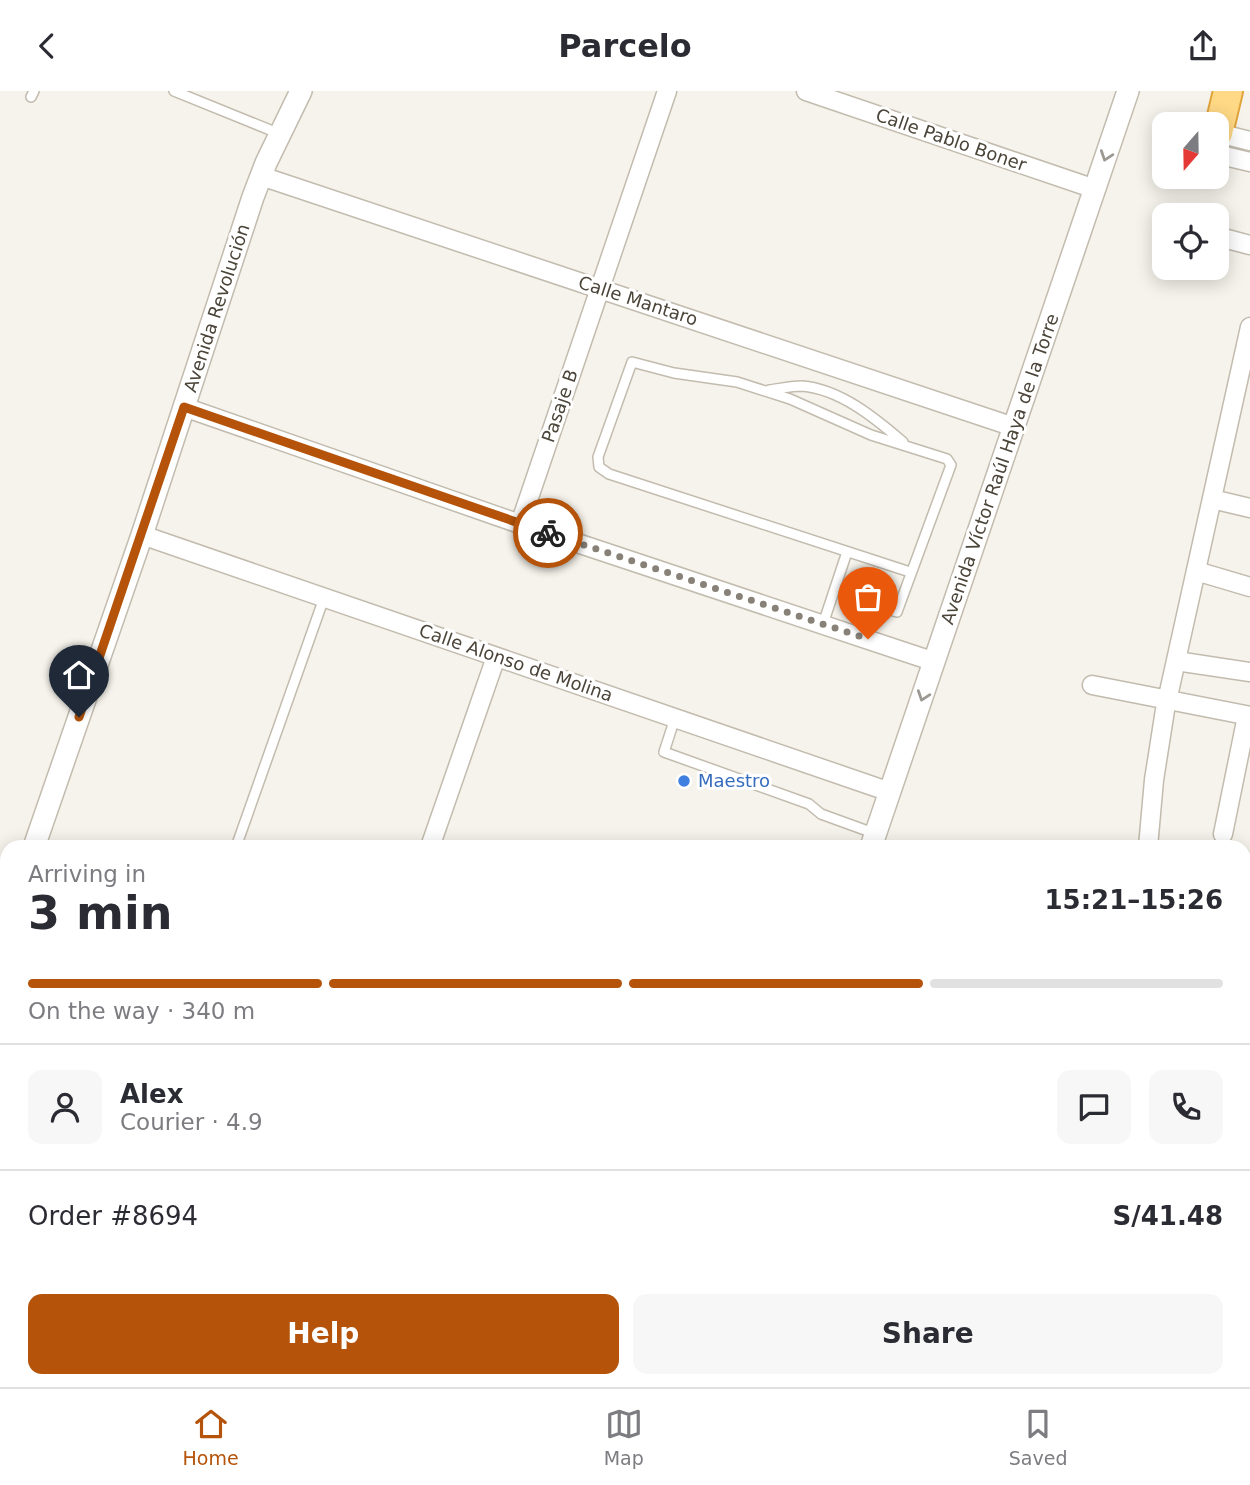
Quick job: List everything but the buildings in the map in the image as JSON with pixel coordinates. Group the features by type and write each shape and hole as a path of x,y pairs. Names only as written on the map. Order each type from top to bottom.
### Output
{"highway":[{"path":"1224,112 1228,91"}],"street":[{"name":"Avenida Revolución","path":"36,840 142,535 261,176 301,91"},
{"name":"Pasaje B","path":"520,524 667,91"},
{"name":"Calle Pablo Boner","path":"806,91 1095,189"},
{"name":"Avenida Víctor Raúl Haya de la Torre","path":"873,840 1128,91"},
{"path":"1229,142 1250,141"},
{"path":"1229,150 1250,162"},
{"name":"Calle Mantaro","path":"261,176 1014,427"},
{"path":"1229,239 1250,245"},
{"path":"1149,840 1154,780 1167,700 1250,327"},
{"path":"184,407 520,524 935,662"},
{"path":"1212,499 1250,508"},
{"name":"Calle Alonso de Molina","path":"142,535 890,792"},
{"path":"1196,571 1250,587"},
{"path":"431,840 496,656"},
{"path":"1176,661 1250,672"},
{"path":"1092,685 1249,716 1223,834"}],"lane":[{"path":"174,91 249,119 280,134"},
{"path":"878,607 897,613 951,465 947,460 871,435 790,399 737,382 674,373 632,362 598,457 599,467 609,474 910,572"},
{"path":"763,391 800,386 820,390 872,415 907,445"},
{"path":"824,624 847,552"},
{"path":"238,840 324,598"},
{"path":"675,718 664,751 809,804 821,814 873,840"}],"way so far":[{"path":"548,533 868,639"}],"place":[{"name":"Maestro","path":"684,781"}],"route":[{"path":"79,717 184,407 548,533"}]}
